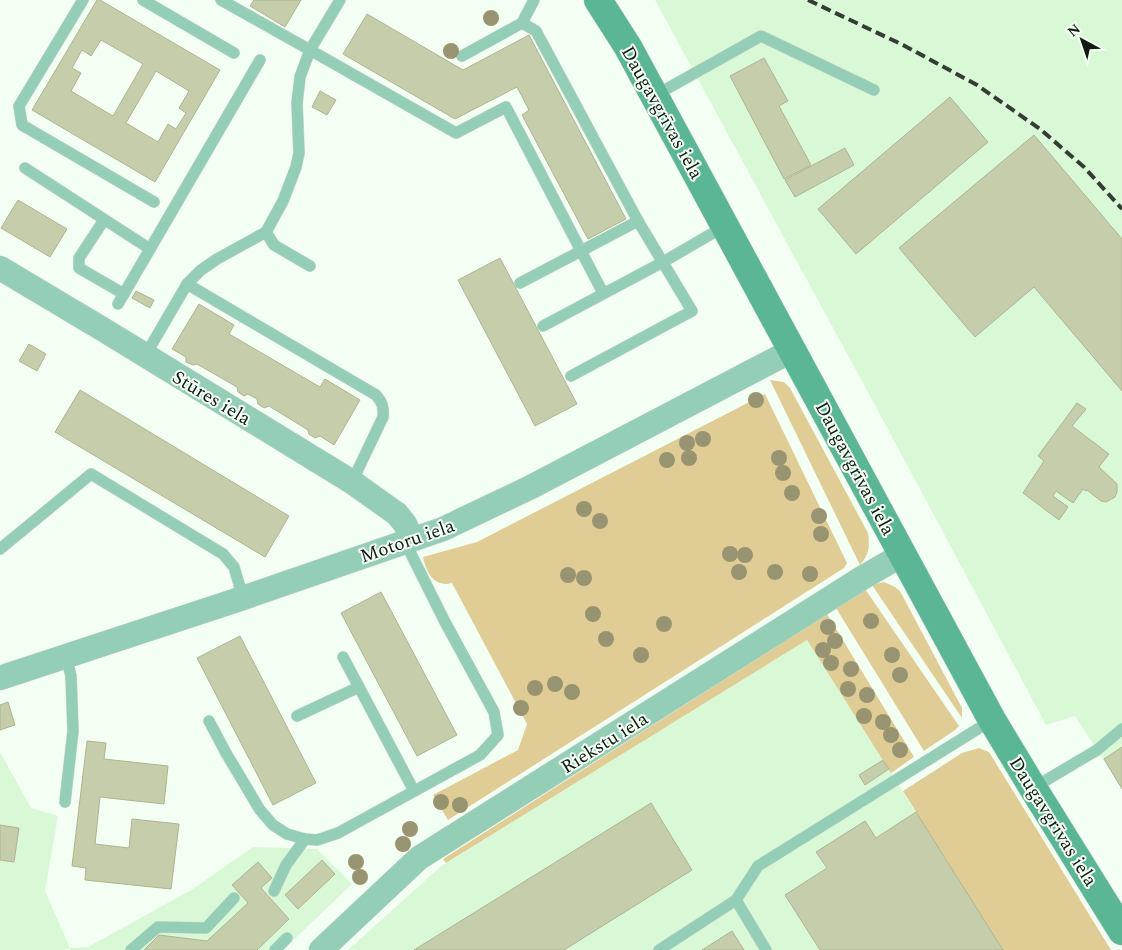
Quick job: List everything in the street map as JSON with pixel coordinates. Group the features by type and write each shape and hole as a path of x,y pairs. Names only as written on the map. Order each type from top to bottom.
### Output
{"main road":[{"name":"Daugavgrīvas iela","path":"598,0 628,47 726,226 992,720 1122,931"}],"street":[{"name":"Stūres iela","path":"0,268 352,482 397,514 405,524 409,540"},
{"name":"Motoru iela","path":"0,678 243,598 443,529 531,487 792,350"},
{"name":"Riekstu iela","path":"321,950 419,858 862,578 902,555"}],"lane":[{"path":"83,0 18,106 22,125 154,202"},
{"path":"143,0 234,53"},
{"path":"221,0 456,133 506,107 603,293"},
{"path":"145,356 187,284 201,270 217,259 266,232 283,201 296,167 298,153 297,103 300,77 310,50 340,0"},
{"path":"462,56 522,23 534,0"},
{"path":"522,23 536,31 638,221 692,311 571,376"},
{"path":"654,96 761,36 874,90"},
{"path":"104,220 79,258 79,268 121,299 260,60"},
{"path":"25,168 150,249"},
{"path":"520,283 638,221"},
{"path":"543,326 726,226"},
{"path":"266,232 274,245 310,266"},
{"path":"187,284 376,394 382,401 383,417 352,482"},
{"path":"0,549 91,474 223,554 234,567 243,598"},
{"path":"209,721 260,810 274,825 287,834 305,839 317,840 338,833 480,755 498,735 494,712 449,630 412,556 409,540"},
{"path":"64,802 72,731 71,676 66,656"},
{"path":"343,657 414,791"},
{"path":"297,716 359,687"},
{"path":"659,950 736,900 758,866 992,720"},
{"path":"1033,788 1097,750 1122,728"},
{"path":"274,891 286,866 305,839"},
{"path":"131,950 158,927 206,928 234,898"},
{"path":"736,900 766,950"},
{"path":"275,950 288,938"}],"shaded area":[{"path":"655,0 1122,0 1122,789 1075,716 1046,725"},
{"path":"770,380 784,382 790,388 868,533 868,550 860,565"},
{"path":"765,394 847,563 844,568 448,820 433,795 518,750 527,724 452,583 440,583 432,578 426,568 423,557 477,542"},
{"path":"884,582 900,591 962,708 962,718 872,585"},
{"path":"865,589 959,726 924,751 836,608"},
{"path":"827,614 914,757 891,773 807,640 446,863 443,859"},
{"path":"807,640 1003,950 348,950 440,867"},
{"path":"979,748 989,752 1111,950 1003,950 903,791 962,753"},
{"path":"0,752 31,808 58,816 45,891 70,948 64,950 0,950"},
{"path":"253,847 317,849 352,884 283,950 70,950 70,948 88,947 193,889"}],"building":[{"path":"97,0 220,70 155,182 32,110","holes":["101,40 143,64 113,116 71,91 81,73 72,68 82,50 91,56","156,71 189,91 179,108 186,113 176,129 168,124 158,142 126,123"]},
{"path":"254,0 301,0 285,27 250,6"},
{"path":"367,14 463,70 529,35 626,219 588,239 522,115 529,110 517,87 455,119 343,54"},
{"path":"764,58 788,101 779,106 811,165 784,179 730,76"},
{"path":"320,91 336,100 327,115 312,107"},
{"path":"950,97 988,142 856,254 818,209"},
{"path":"1034,135 1122,239 1122,391 1034,287 975,337 899,248"},
{"path":"845,148 854,165 795,197 785,180"},
{"path":"18,200 67,229 50,257 1,228"},
{"path":"500,258 577,404 535,426 458,280"},
{"path":"136,291 154,300 150,308 132,298"},
{"path":"199,304 234,325 229,334 320,387 325,379 360,400 334,445 320,436 315,438 309,434 308,430 269,406 264,408 258,404 257,399 248,394 244,396 238,392 237,387 197,364 193,365 186,362 186,357 172,349"},
{"path":"29,344 46,354 37,371 19,361"},
{"path":"80,390 289,516 265,557 55,432"},
{"path":"1077,403 1086,409 1072,426 1109,454 1099,467 1117,484 1117,492 1115,497 1106,502 1101,501 1083,489 1073,503 1056,491 1053,496 1068,507 1059,520 1023,493 1044,461 1038,456"},
{"path":"381,592 457,735 417,756 341,613"},
{"path":"240,636 316,783 273,805 197,658"},
{"path":"8,702 15,725 0,730 0,705"},
{"path":"87,741 106,743 104,759 168,766 164,804 100,797 95,844 129,848 132,819 179,824 171,889 85,880 86,868 72,866"},
{"path":"1122,747 1122,789 1104,759"},
{"path":"883,760 889,769 865,785 859,775"},
{"path":"651,803 692,870 564,950 414,950"},
{"path":"916,812 1003,950 820,950 785,895 827,868 816,852 865,821 876,838"},
{"path":"0,825 19,828 14,862 0,860"},
{"path":"322,860 335,874 298,909 285,895"},
{"path":"258,862 272,878 261,888 289,919 257,950 144,950 159,935 207,941 248,903 232,885"},
{"path":"732,931 744,950 702,950"}],"railway":[{"path":"808,0 903,45 977,85 1040,129 1084,167 1122,209"}]}
